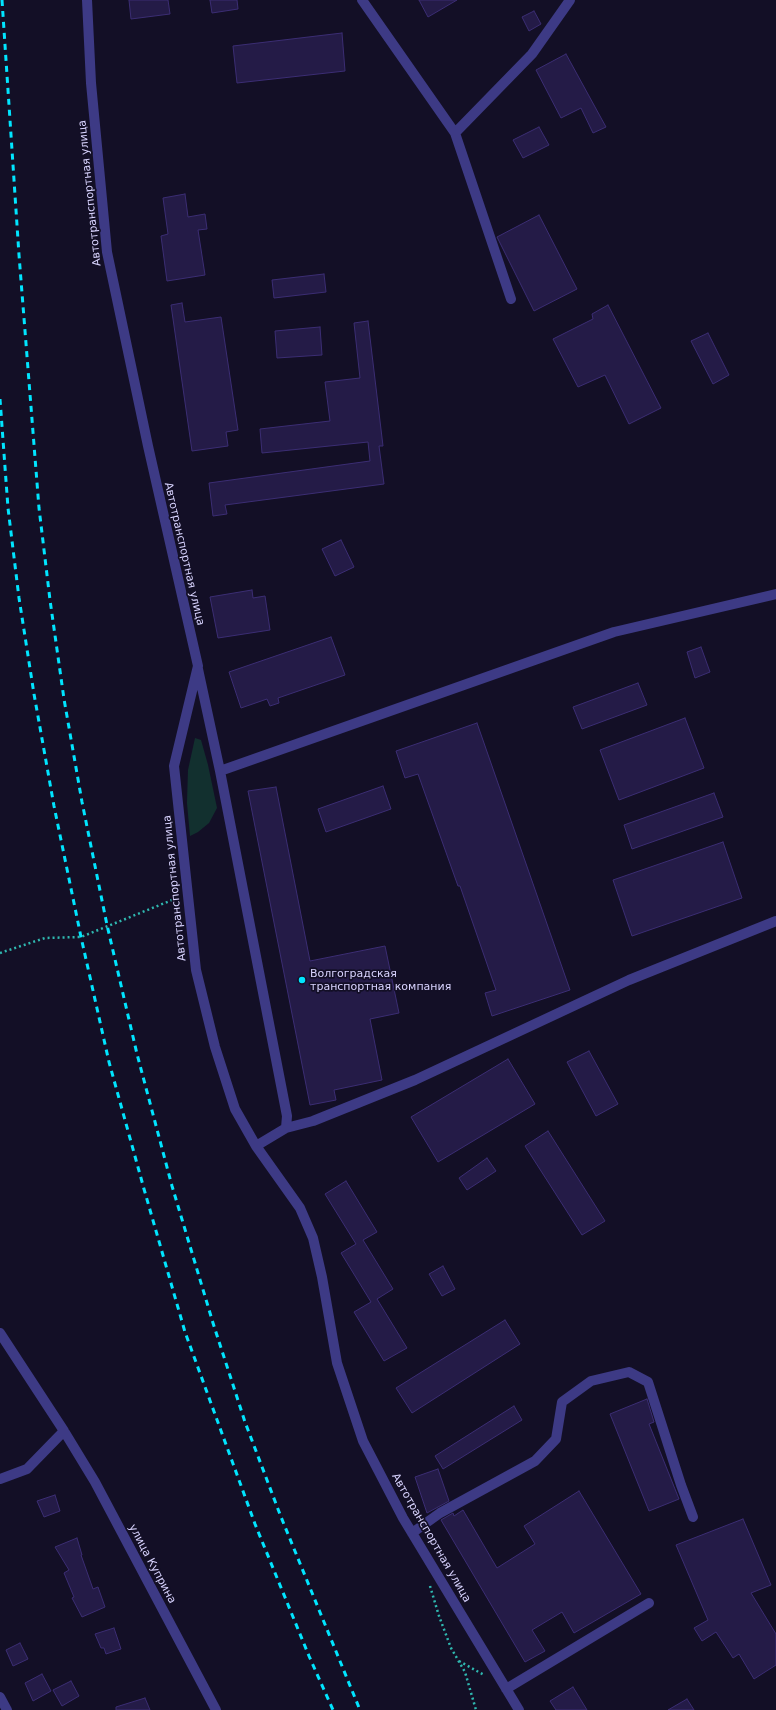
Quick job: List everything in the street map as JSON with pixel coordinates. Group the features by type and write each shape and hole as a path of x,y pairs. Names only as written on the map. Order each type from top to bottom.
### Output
{"street":[{"name":"Автотранспортная улица","path":"87,0 91,83 107,252 148,446 198,666 174,766 196,970 215,1047 235,1109 256,1146 300,1208 313,1238 322,1277 337,1363 363,1441 412,1533 519,1710"},
{"path":"362,0 455,132 511,299"},
{"path":"455,132 532,54 570,0"},
{"path":"220,770 614,632 776,594"},
{"path":"198,666 220,770 287,1116 286,1128"},
{"path":"256,1146 286,1128 313,1121 414,1080 629,980 776,921"},
{"name":"улица Куприна","path":"0,1333 64,1431 95,1482 216,1710"},
{"path":"412,1533 440,1513 535,1461 556,1439 562,1402 591,1381 629,1372 648,1382 681,1485 693,1517"},
{"path":"0,1480 27,1470 64,1431"},
{"path":"506,1689 649,1603"},
{"path":"0,1697 7,1710"}],"path":[{"path":"0,953 45,938 81,937 187,894"},
{"path":"429,1584 451,1648 465,1672 476,1710"},
{"path":"458,1661 488,1677"}],"green space":[{"path":"195,738 201,740 217,808 209,823 198,832 190,836 187,803 188,770"}],"building":[{"path":"129,0 168,0 170,14 131,19"},
{"path":"210,0 237,0 238,9 212,13"},
{"path":"419,0 457,0 428,17"},
{"path":"534,11 541,24 529,31 522,17"},
{"path":"342,33 345,71 237,83 233,46"},
{"path":"566,54 606,127 593,133 581,108 561,118 536,70"},
{"path":"539,127 549,145 523,158 513,140"},
{"path":"185,194 188,217 205,214 207,229 198,230 205,275 167,281 161,236 168,234 163,198"},
{"path":"539,215 577,289 534,311 497,237"},
{"path":"324,274 326,292 274,298 272,280"},
{"path":"182,303 185,322 221,317 238,430 226,432 228,446 192,451 171,305"},
{"path":"608,305 661,408 629,424 605,375 578,387 553,339 593,319 592,314"},
{"path":"368,321 383,446 379,446 384,484 225,505 227,514 213,516 209,483 370,461 368,442 262,453 260,429 330,421 325,382 360,378 354,323"},
{"path":"320,327 322,355 277,358 275,331"},
{"path":"708,333 729,375 713,384 691,341"},
{"path":"341,540 354,567 335,576 322,549"},
{"path":"252,590 253,598 265,596 270,630 218,638 210,597"},
{"path":"331,637 345,675 278,698 279,703 270,706 267,699 241,708 229,672"},
{"path":"701,647 710,672 695,678 687,652"},
{"path":"638,683 647,705 582,729 573,707"},
{"path":"685,718 704,768 619,800 600,750"},
{"path":"477,723 570,990 492,1016 485,993 496,990 460,886 458,886 418,774 405,778 396,751"},
{"path":"383,786 391,809 326,832 318,809"},
{"path":"276,787 310,961 385,946 399,1013 370,1019 382,1080 334,1090 336,1100 310,1105 248,791"},
{"path":"714,793 723,817 632,849 624,825"},
{"path":"723,842 742,898 632,936 613,880"},
{"path":"589,1051 618,1104 596,1116 567,1062"},
{"path":"508,1059 535,1104 438,1162 411,1117"},
{"path":"548,1131 605,1221 582,1235 525,1146"},
{"path":"487,1158 496,1171 467,1190 459,1178"},
{"path":"346,1181 377,1232 363,1240 393,1289 377,1299 407,1348 384,1361 354,1312 371,1302 341,1253 356,1244 325,1194"},
{"path":"443,1266 455,1289 442,1296 429,1274"},
{"path":"505,1320 520,1344 412,1413 396,1388"},
{"path":"647,1399 654,1422 649,1424 679,1499 649,1511 610,1414"},
{"path":"514,1406 522,1420 443,1469 435,1456"},
{"path":"438,1469 449,1501 427,1513 415,1477"},
{"path":"579,1491 641,1594 574,1633 562,1612 532,1630 545,1651 525,1662 441,1520 453,1513 454,1516 463,1510 497,1568 535,1544 524,1526"},
{"path":"55,1495 60,1511 44,1517 37,1501"},
{"path":"743,1519 771,1585 751,1593 776,1634 776,1665 754,1679 739,1654 733,1658 716,1632 702,1641 694,1628 708,1620 676,1545"},
{"path":"77,1538 81,1555 93,1589 98,1587 105,1607 82,1617 72,1598 74,1597 64,1573 69,1570 55,1547"},
{"path":"114,1628 121,1649 106,1654 104,1648 101,1648 95,1634"},
{"path":"20,1643 28,1659 13,1666 6,1650"},
{"path":"42,1674 51,1691 33,1701 25,1683"},
{"path":"71,1681 79,1696 62,1706 53,1690"},
{"path":"573,1687 587,1710 556,1710 550,1701"},
{"path":"145,1698 150,1710 116,1710 116,1707"},
{"path":"687,1699 694,1710 668,1710"}],"railway":[{"path":"2,0 19,255 39,508 64,699 82,802 107,925 137,1054 172,1186 213,1323 245,1422 281,1517 360,1710"},
{"path":"0,399 8,508 19,598 34,694 54,806 109,1062 185,1332 255,1524 309,1656 333,1710"}],"place":[{"name":"Волгоградская транспортная компания","path":"302,980"}]}
